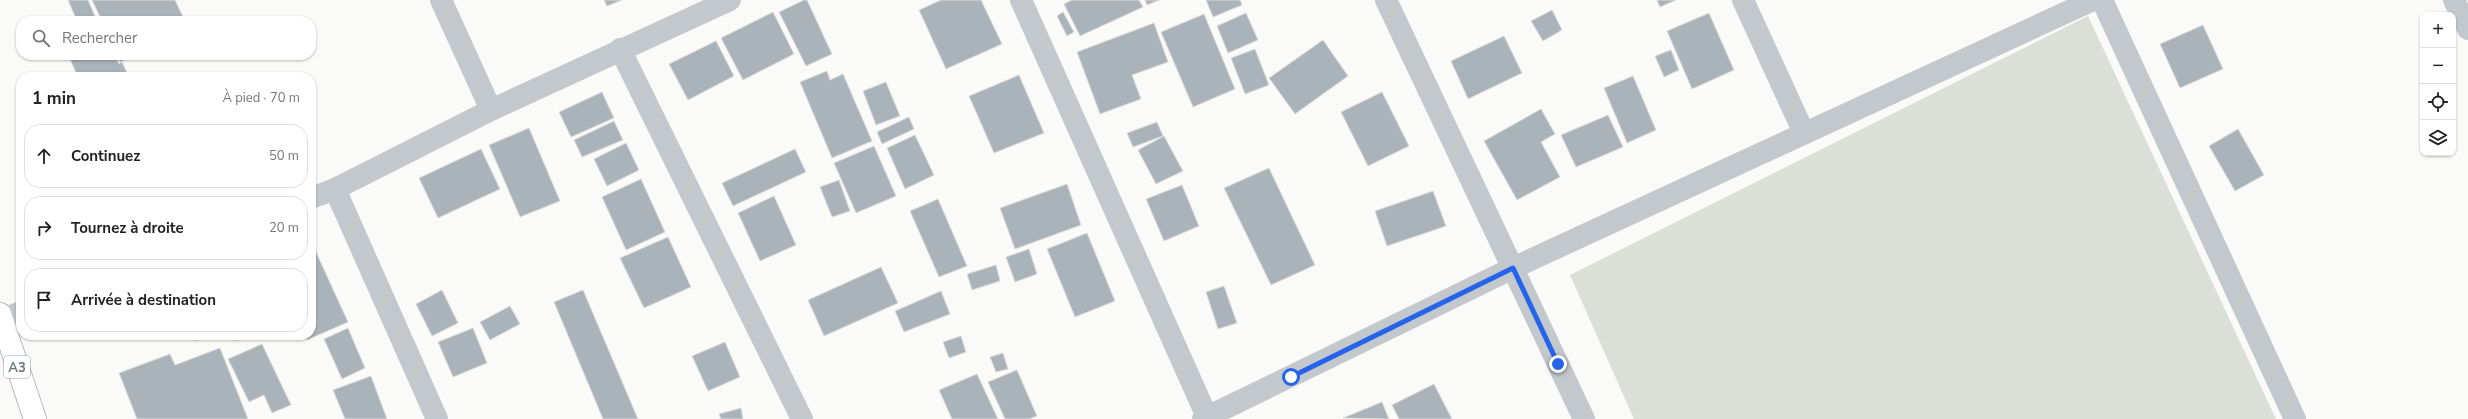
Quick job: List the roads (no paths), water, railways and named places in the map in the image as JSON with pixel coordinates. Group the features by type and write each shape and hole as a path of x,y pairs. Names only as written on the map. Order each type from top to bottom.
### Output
{"highway":[{"name":"A3","path":"7,315 35,419"}],"street":[{"path":"441,0 491,110"},
{"path":"316,196 335,189 491,110 620,49 730,0"},
{"path":"1021,0 1206,418 1513,268 2093,0"},
{"path":"1386,0 1584,419"},
{"path":"1743,0 1804,133"},
{"path":"2102,0 2295,419"},
{"path":"2454,0 2468,29"},
{"path":"620,49 802,419"},
{"path":"335,189 437,419"}]}
